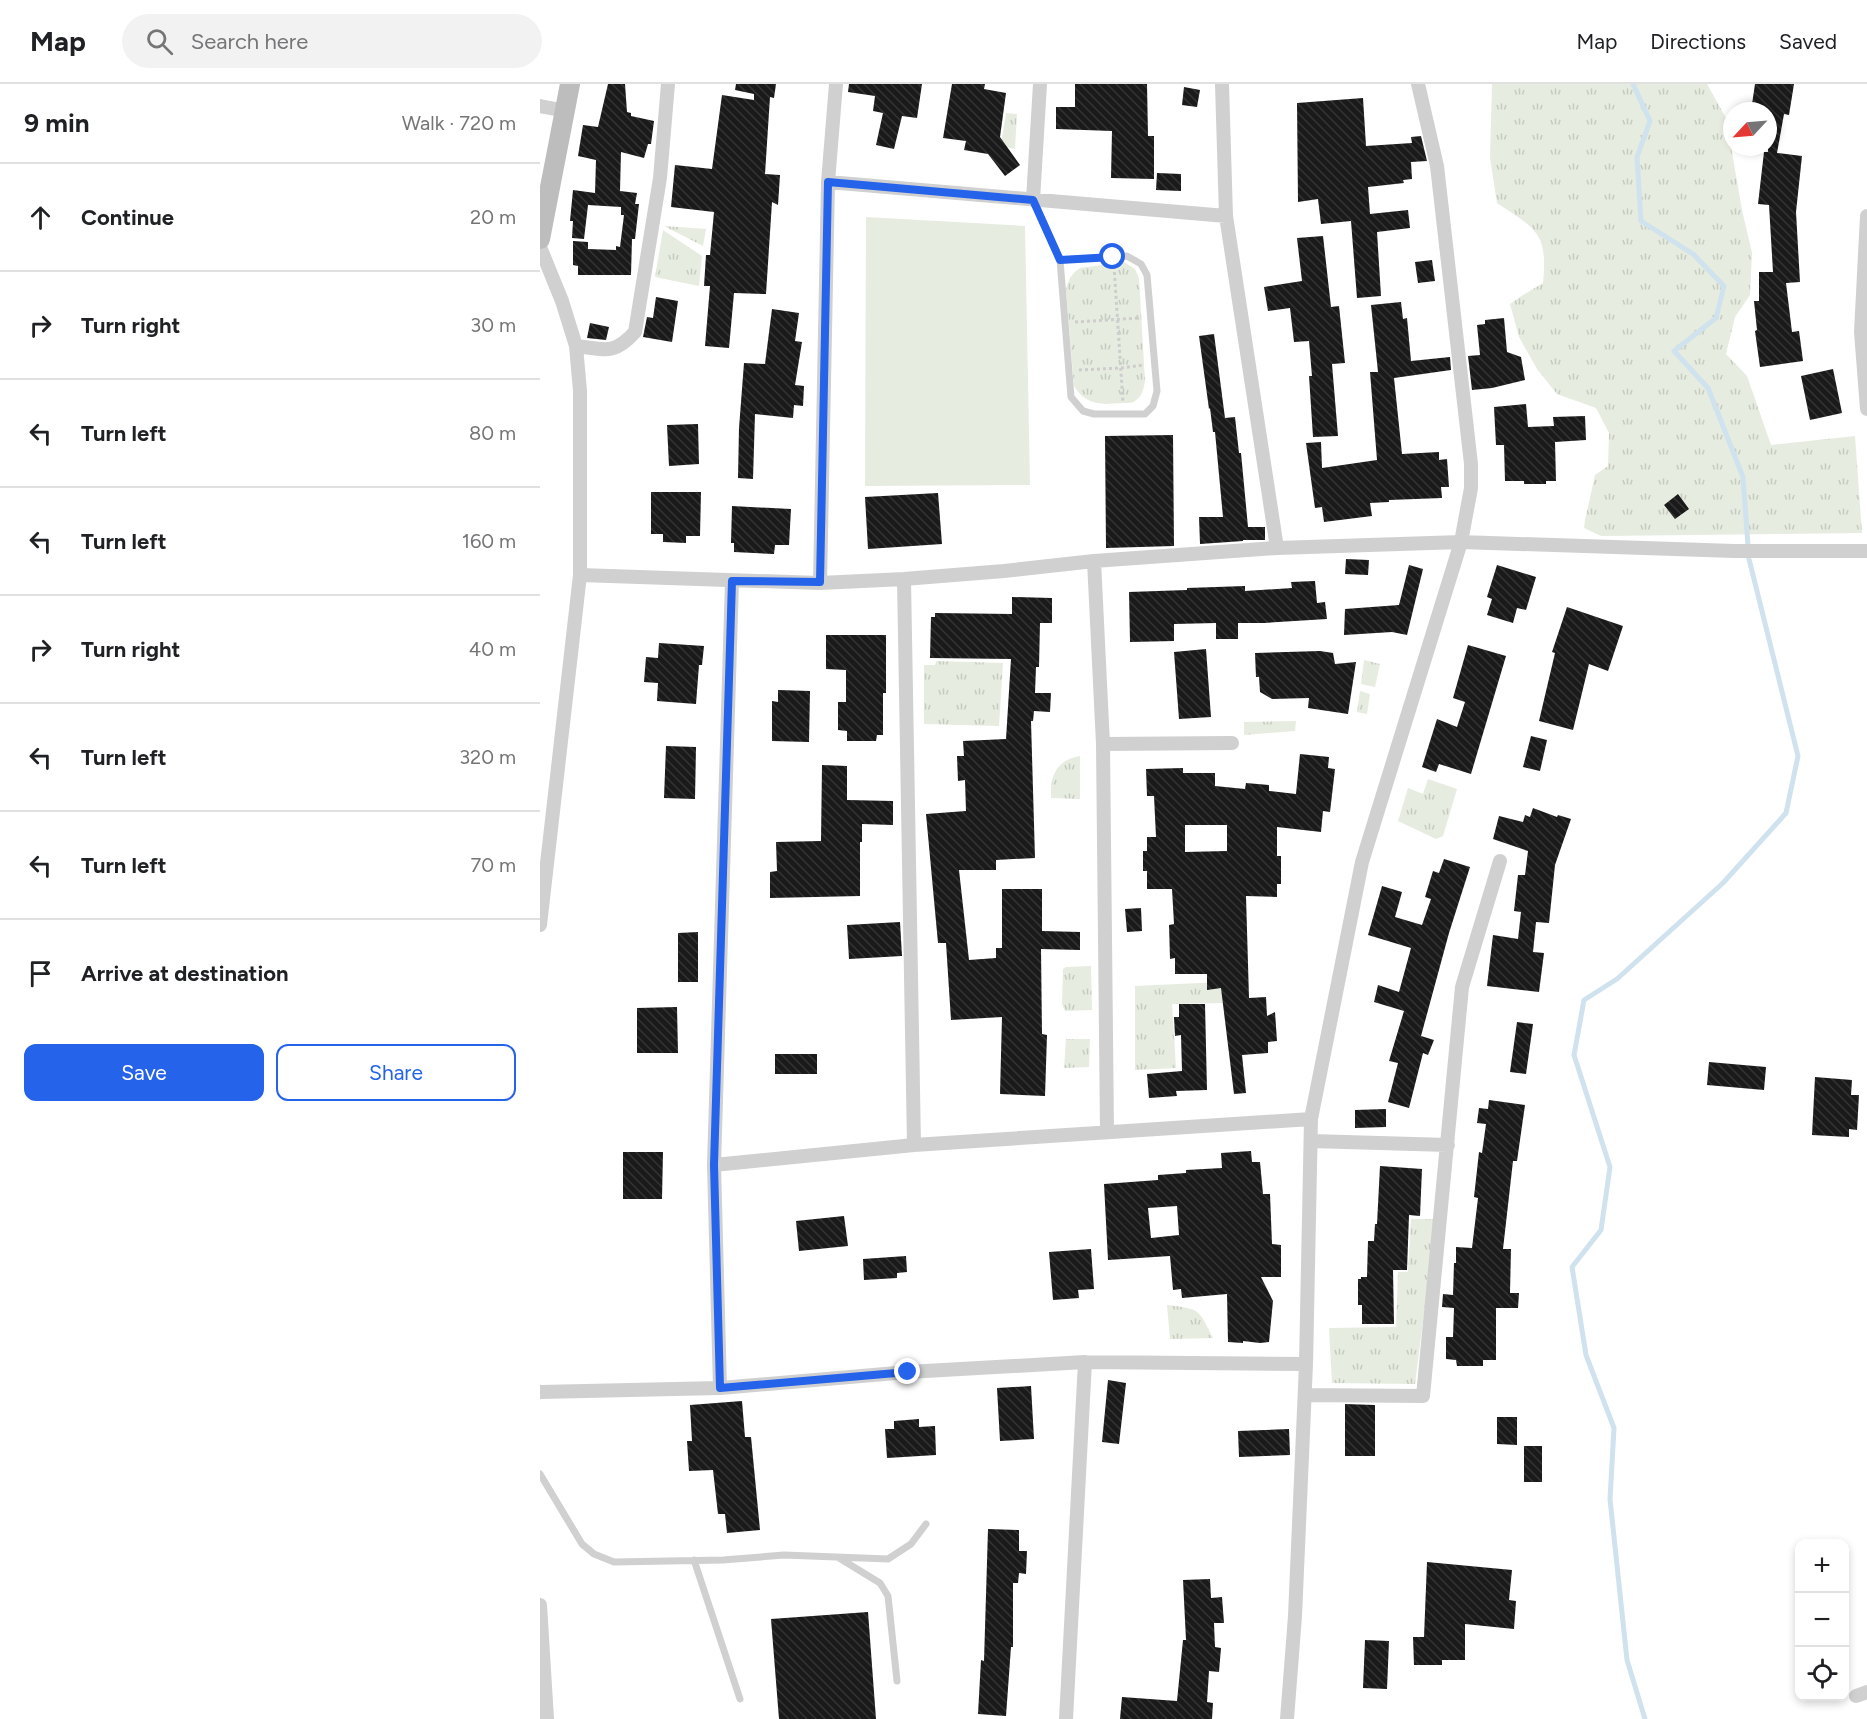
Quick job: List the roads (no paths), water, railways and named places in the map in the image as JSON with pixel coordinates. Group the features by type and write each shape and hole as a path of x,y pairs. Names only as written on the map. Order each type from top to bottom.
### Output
{"main road":[{"path":"540,239 570,84"}],"street":[{"path":"576,346 613,350 623,345 634,332 660,178 668,84"},
{"path":"820,582 828,182 836,84"},
{"path":"1033,200 1040,84"},
{"path":"1222,84 1226,216 1277,548"},
{"path":"1287,1719 1295,1616 1305,1395 1311,1119 1362,862 1461,542 1471,488 1471,464 1437,166 1418,84"},
{"path":"540,106 566,111"},
{"path":"828,182 1226,216"},
{"path":"1867,216 1861,332 1867,409"},
{"path":"540,247 562,302 576,346 580,391 580,575 540,925"},
{"path":"580,575 732,581 820,582 904,579 1094,561 1277,548 1461,542 1734,551 1867,551"},
{"path":"1094,561 1103,744 1107,1132"},
{"path":"904,579 914,1145"},
{"path":"720,1388 714,1165 732,581"},
{"path":"1103,744 1232,743"},
{"path":"1305,1395 1423,1396 1462,987 1500,861"},
{"path":"714,1165 914,1145 1311,1119"},
{"path":"1311,1141 1448,1145"},
{"path":"540,1392 720,1388 908,1372 1085,1362 1306,1364"},
{"path":"1066,1719 1085,1362"},
{"path":"540,1605 547,1719"}],"lane":[{"path":"1033,200 1060,260 1071,396 1083,411 1094,414 1145,414 1153,406 1157,391 1147,275 1141,264 1127,256 1060,260"},
{"path":"540,1474 582,1544 594,1554 614,1562 784,1555 888,1559 911,1544 926,1524"},
{"path":"837,1557 880,1583 888,1596 897,1681"},
{"path":"694,1560 740,1699"}],"waterway":[{"path":"1633,84 1650,121 1637,157 1641,221 1693,254 1724,286 1716,318 1674,351 1708,388 1743,477 1749,559 1798,756 1786,813 1723,883 1617,979 1584,1000 1574,1055 1610,1167 1601,1230 1572,1267 1586,1355 1614,1428 1610,1499 1627,1660 1645,1719"}]}
